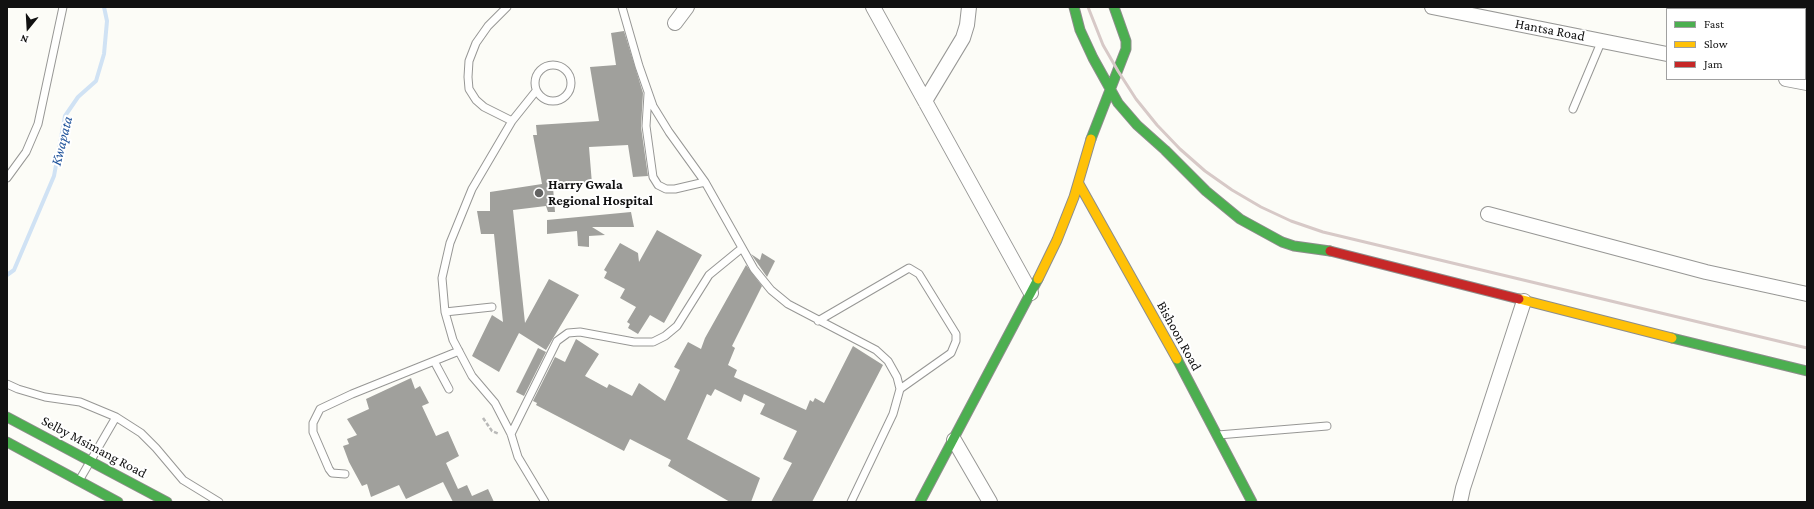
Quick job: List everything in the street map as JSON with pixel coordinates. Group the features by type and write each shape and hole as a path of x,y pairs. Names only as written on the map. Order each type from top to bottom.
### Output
{"street":[{"path":"675,23 687,7"},
{"path":"873,7 1031,293"},
{"path":"925,101 963,38 967,25 969,7"},
{"path":"1074,7 1080,30 1093,58 1118,103 1137,125 1165,150 1206,191 1240,220 1267,234 1294,246 1334,251 1524,301 1807,371"},
{"path":"920,502 1031,293 1057,240 1079,184 1092,134 1126,49 1126,41 1114,7"},
{"name":"Hantsa Road","path":"1432,7 1666,54"},
{"path":"1791,80 1807,83"},
{"name":"Bishoon Road","path":"1079,184 1176,357 1252,502"},
{"path":"1488,214 1706,272 1807,294"},
{"path":"1460,502 1463,488 1524,301"},
{"name":"Selby Msimang Road","path":"7,417 167,502"},
{"path":"954,440 990,502"},
{"path":"7,442 118,502"}],"lane":[{"path":"7,178 26,152 38,124 63,7"},
{"path":"507,7 488,26 476,44 469,61 468,77 469,89 476,100 512,121"},
{"path":"622,7 639,66 654,106 669,132 705,182 754,269 771,290 788,304 876,350 888,361 897,377 900,389 893,414 851,502"},
{"path":"1573,109 1602,40"},
{"path":"536,91 542,98 551,101 561,100 570,89 571,84 569,75 563,68 554,64 545,66 538,72 534,81 536,91 512,121 472,189 450,243 442,278 445,312 453,340 472,376 495,403 512,436 518,457 546,502"},
{"path":"648,90 646,126 653,177 658,185 666,189 676,189 705,182"},
{"path":"512,436 557,341 568,333 580,332 634,342 653,342 659,339 677,326 709,275 742,248"},
{"path":"818,321 909,268 919,274 956,334 956,341 951,353 900,389"},
{"path":"445,312 492,307"},
{"path":"345,474 332,473 313,432 313,423 320,409 352,394 459,351"},
{"path":"434,361 449,389"},
{"path":"7,384 18,389 45,396 80,402 116,417 141,433 183,480 219,502"},
{"path":"79,481 116,417"},
{"path":"1217,435 1327,426"}],"path":[{"path":"483,418 492,431 512,436"}],"building":[{"path":"624,31 643,93 641,127 648,176 633,177 628,145 589,147 592,184 553,187 555,212 548,212 546,206 513,210 525,323 549,279 579,295 546,350 519,333 499,372 472,356 492,315 503,322 494,234 481,234 477,211 490,211 490,192 542,184 533,135 537,135 536,125 599,121 590,67 616,65 611,33"},
{"path":"631,212 634,227 592,227 605,235 589,236 589,247 578,246 577,231 547,234 547,220"},
{"path":"657,230 702,255 664,323 650,315 638,334 628,328 630,324 627,322 636,307 620,298 625,289 604,278 607,272 604,270 620,243 638,253 639,262"},
{"path":"762,253 775,261 767,277 751,254 760,260"},
{"path":"746,265 762,286 732,346 735,348 728,365 737,370 734,377 806,410 810,400 813,402 815,398 824,403 853,346 883,365 812,502 771,502 792,463 783,459 797,431 760,414 765,404 744,394 741,402 715,389 711,396 707,394 687,439 760,478 751,502 730,502 668,466 671,460 630,439 624,451 536,405 537,403 533,401 555,357 565,362 576,339 599,354 585,376 607,388 609,384 632,396 639,383 665,401 680,370 674,367 688,342 701,349 705,338"},
{"path":"538,348 546,352 524,396 516,392"},
{"path":"411,378 415,389 420,386 429,403 422,406 436,436 448,431 459,456 446,463 458,489 467,485 472,496 488,489 494,502 453,502 443,482 406,499 399,485 371,497 367,484 362,486 349,462 343,446 349,444 347,439 357,435 347,419 369,409 366,399"}],"waterway":[{"name":"Kwapata","path":"7,275 14,270 54,176 65,116 78,97 96,81 104,54 107,21 104,7"}],"railway":[{"path":"1088,7 1103,45 1118,71 1136,99 1157,125 1180,149 1205,171 1232,190 1261,207 1291,221 1323,232 1807,348"}],"traffic: fast":[{"path":"1074,7 1080,30 1093,58 1118,103 1137,125 1165,150 1206,191 1240,219 1282,242 1294,246 1330,251"},
{"path":"1091,139 1126,49 1126,41 1114,7"},
{"path":"920,502 1038,279"},
{"path":"1672,338 1807,371"},
{"path":"1177,359 1252,502"},
{"path":"7,417 167,502"},
{"path":"7,442 118,502"}],"traffic: slow":[{"path":"1038,279 1057,240 1074,197 1091,139"},
{"path":"1079,184 1177,359"},
{"path":"1519,299 1672,338"}],"traffic: jam":[{"path":"1330,251 1519,299"}],"place":[{"name":"Harry Gwala Regional Hospital","path":"539,193"}]}
